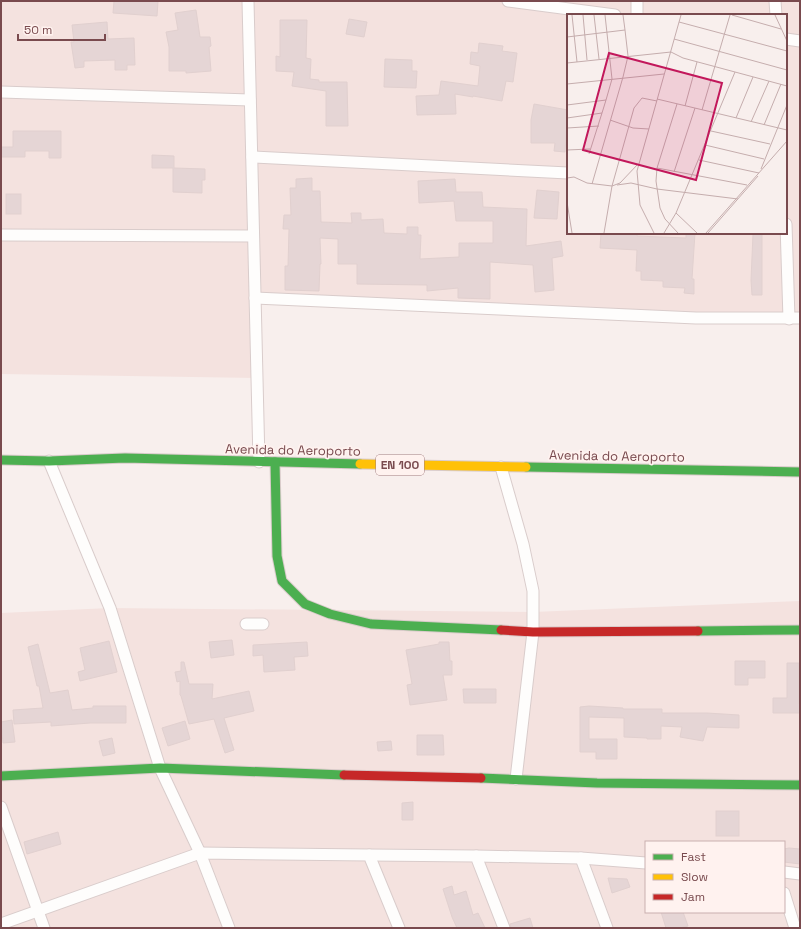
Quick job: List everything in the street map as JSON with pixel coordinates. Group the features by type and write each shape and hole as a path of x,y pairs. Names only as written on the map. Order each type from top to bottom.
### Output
{"street":[{"path":"248,1 259,462"},
{"path":"508,1 608,14"},
{"path":"637,1 637,14"},
{"path":"775,1 776,14"},
{"path":"787,40 800,41"},
{"path":"1,92 250,100"},
{"path":"252,156 567,173"},
{"path":"255,298 696,318 794,319 787,234"},
{"path":"1,235 254,236"},
{"name":"Avenida do Aeroporto","path":"1,460 49,461 125,458 259,462 799,472"},
{"path":"49,461 110,608 160,768 200,854 229,928"},
{"path":"275,462 277,556 282,581 306,604 330,614 371,624 533,632 800,630"},
{"path":"501,466 523,544 533,591 533,632 516,779"},
{"path":"246,624 263,624"},
{"path":"1,776 160,768 327,775 516,779 597,783 800,785"},
{"path":"1,807 44,928"},
{"path":"1,924 200,854 581,858 645,863"},
{"path":"369,855 399,928"},
{"path":"476,856 504,928"},
{"path":"581,858 607,928"},
{"path":"785,872 800,874"},
{"path":"785,896 794,928"}],"shaded area":[{"path":"1,1 800,1 800,318 255,298 257,378 1,374"},
{"path":"800,601 800,928 1,928 1,613 110,608 533,612"}],"building":[{"path":"114,1 158,1 157,16 113,13"},
{"path":"196,10 200,37 210,37 211,46 209,47 211,71 186,73 186,71 169,71 169,47 166,32 178,30 175,13"},
{"path":"349,19 367,22 364,37 346,34"},
{"path":"280,20 307,20 306,58 311,59 310,79 319,80 319,82 347,82 348,126 326,126 326,91 292,86 294,72 276,71 276,56 280,57"},
{"path":"107,22 108,39 134,38 135,65 127,65 127,70 115,70 115,60 84,61 84,67 75,68 71,42 74,42 72,25"},
{"path":"479,43 503,46 502,51 517,53 513,82 506,81 502,101 455,94 456,114 417,115 416,96 439,95 441,81 478,86 480,66 470,64 471,52 478,53"},
{"path":"385,59 412,60 412,71 417,71 416,88 384,87"},
{"path":"534,104 567,110 565,152 554,151 555,143 531,143 531,120"},
{"path":"13,131 61,131 61,158 49,158 49,151 25,151 25,157 1,157 1,147 13,147"},
{"path":"152,155 174,156 174,168 205,169 205,180 202,180 202,193 173,192 173,168 152,168"},
{"path":"312,178 312,191 320,191 321,222 352,223 351,213 361,213 361,220 383,219 384,233 407,234 407,227 418,227 418,235 421,235 420,259 459,257 459,243 493,243 493,221 456,221 454,201 419,203 418,181 455,179 456,192 482,192 483,207 527,209 526,246 561,241 563,256 552,258 554,290 535,292 533,265 490,262 490,299 458,298 458,288 427,291 427,285 357,284 357,264 338,264 338,239 320,238 321,264 319,291 285,290 285,266 288,266 289,229 283,229 284,215 291,215 290,188 296,188 296,179"},
{"path":"537,190 559,192 557,219 534,218"},
{"path":"6,194 21,194 21,214 6,214"},
{"path":"601,234 637,234 637,236 686,238 686,234 695,234 692,279 694,279 694,294 684,293 685,288 663,287 663,281 641,280 641,271 636,271 637,250 600,248"},
{"path":"753,234 762,234 762,295 752,295 751,280"},
{"path":"232,640 234,655 211,658 209,642"},
{"path":"109,641 117,672 80,681 78,672 85,670 80,648"},
{"path":"307,642 308,656 294,657 295,670 264,672 263,655 253,656 253,645"},
{"path":"439,642 449,642 450,661 452,661 452,675 443,675 447,700 410,705 407,685 412,684 406,650 439,644"},
{"path":"38,644 50,693 68,690 72,710 93,708 93,706 126,706 126,723 90,723 51,726 51,722 14,724 13,710 43,708 39,686 37,686 28,647"},
{"path":"735,661 765,661 765,678 748,678 748,685 735,685"},
{"path":"181,662 184,662 189,684 213,684 212,699 249,691 254,711 224,718 234,750 225,753 214,719 189,724 180,695 180,681 177,682 175,672 181,671"},
{"path":"787,663 799,663 800,713 773,713 773,698 787,698"},
{"path":"463,689 496,689 496,703 464,703"},
{"path":"589,706 623,709 662,709 662,713 739,715 739,728 707,727 703,741 680,737 682,727 661,726 661,739 647,739 624,737 624,718 589,717 589,739 617,739 617,759 596,759 596,752 580,752 580,707"},
{"path":"12,720 15,742 3,743 1,722"},
{"path":"185,721 190,739 168,746 162,728"},
{"path":"417,735 443,735 444,755 417,755"},
{"path":"112,738 115,753 103,756 99,741"},
{"path":"391,741 392,750 378,751 377,742"},
{"path":"413,802 413,820 402,820 402,803"},
{"path":"716,811 739,811 739,836 716,836"},
{"path":"58,832 61,844 27,854 24,842"},
{"path":"785,849 800,849 800,864 785,862"},
{"path":"608,878 627,879 630,887 612,893"},
{"path":"452,886 454,895 466,891 473,915 478,913 485,928 457,928 443,889"},
{"path":"661,913 683,913 688,926 680,928 666,928"},
{"path":"530,918 533,928 511,928 510,924"}],"traffic: fast":[{"path":"1,460 49,461 125,458 360,464"},
{"path":"275,462 277,556 282,581 305,604 330,614 371,624 501,630"},
{"path":"526,467 800,472"},
{"path":"698,631 800,630"},
{"path":"1,776 160,768 344,775"},
{"path":"481,778 597,783 800,785"}],"traffic: slow":[{"path":"360,464 526,467"}],"traffic: jam":[{"path":"501,630 533,632 698,631"},
{"path":"344,775 481,778"}]}
